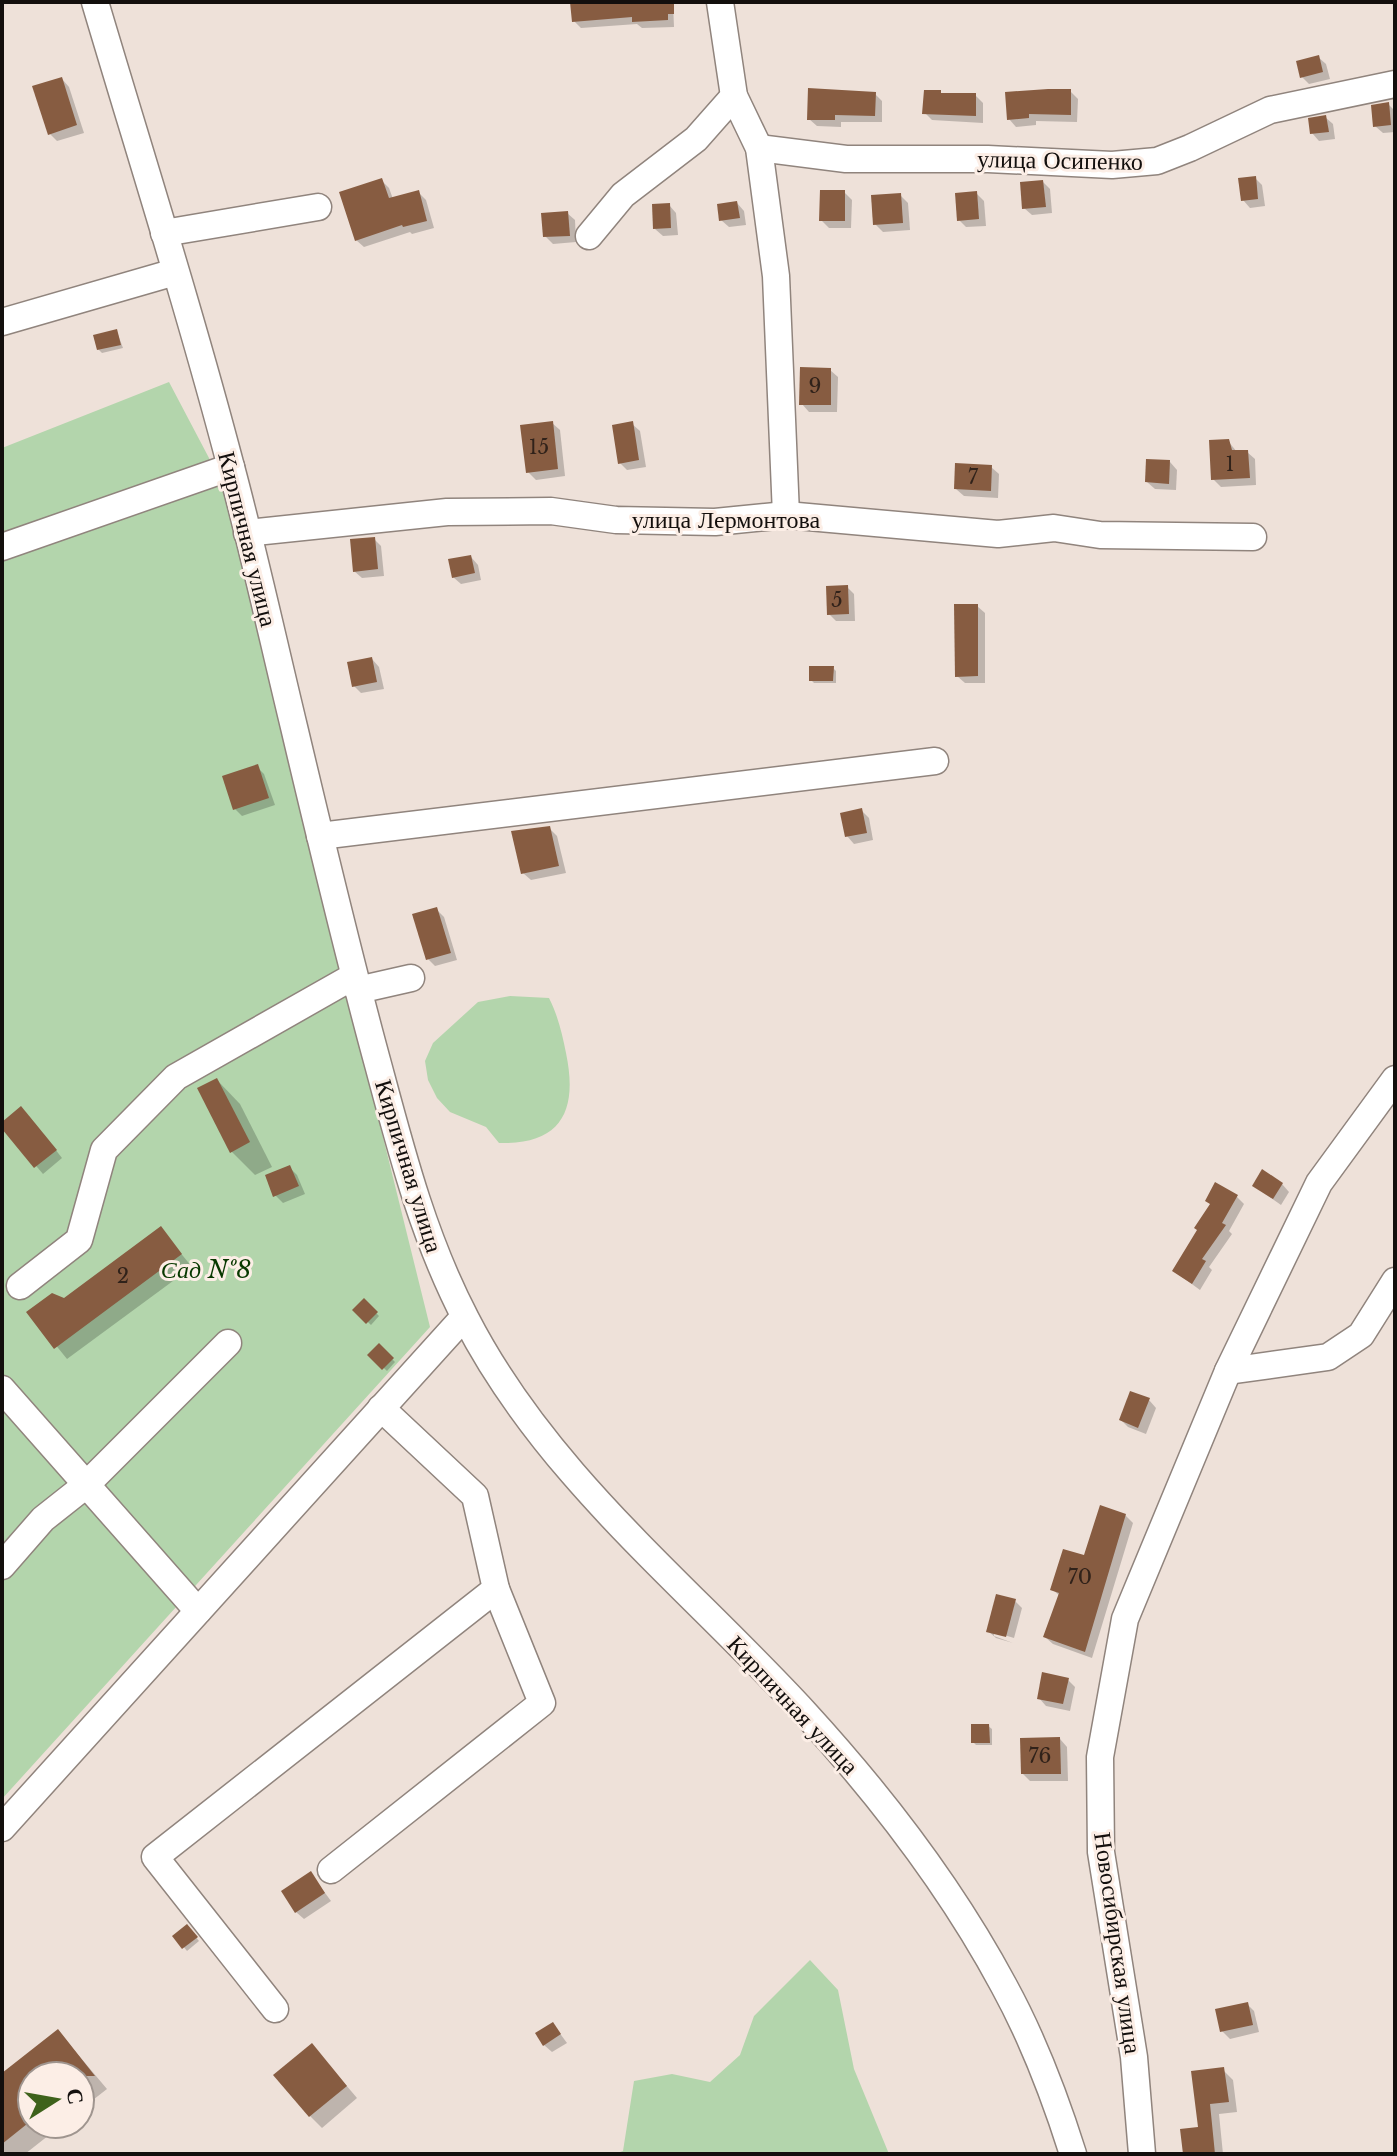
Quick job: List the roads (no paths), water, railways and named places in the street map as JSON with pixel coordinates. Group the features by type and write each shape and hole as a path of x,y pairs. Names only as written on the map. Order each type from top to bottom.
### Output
{"street":[{"name":"Кирпичная улица","path":"95,2 231,467 356,983 410,1184 435,1252 464,1317 495,1372 531,1425 616,1522 804,1712 859,1775 910,1842 962,1914 1006,1989 1043,2068 1073,2154"},
{"path":"720,2 734,96 759,148 776,276 786,515"},
{"name":"улица Осипенко","path":"759,148 846,159 988,159 1112,165 1157,161 1270,110 1395,84"},
{"path":"589,236 623,195 696,139 734,96"},
{"path":"164,233 318,207"},
{"path":"2,322 175,272"},
{"path":"2,547 231,467"},
{"name":"улица Лермонтова","path":"247,533 447,512 551,511 616,520 715,522 786,515 998,534 1054,528 1100,535 1253,537"},
{"path":"320,836 935,761"},
{"path":"20,1286 79,1240 104,1150 176,1077 356,983 411,978"},
{"name":"Новосибирская улица","path":"1142,2154 1134,2057 1101,1852 1100,1757 1125,1619 1228,1371 1319,1183 1395,1079"},
{"path":"1228,1371 1328,1357 1361,1335 1395,1281"},
{"path":"2,1828 464,1317"},
{"path":"2,1566 43,1519 86,1485 228,1343"},
{"path":"2,1389 198,1611"},
{"path":"331,1870 542,1703 496,1589 475,1496 381,1408"},
{"path":"275,2009 155,1857 496,1589"}],"park label":[{"name":"Сад №8","path":"206,1269"}]}
